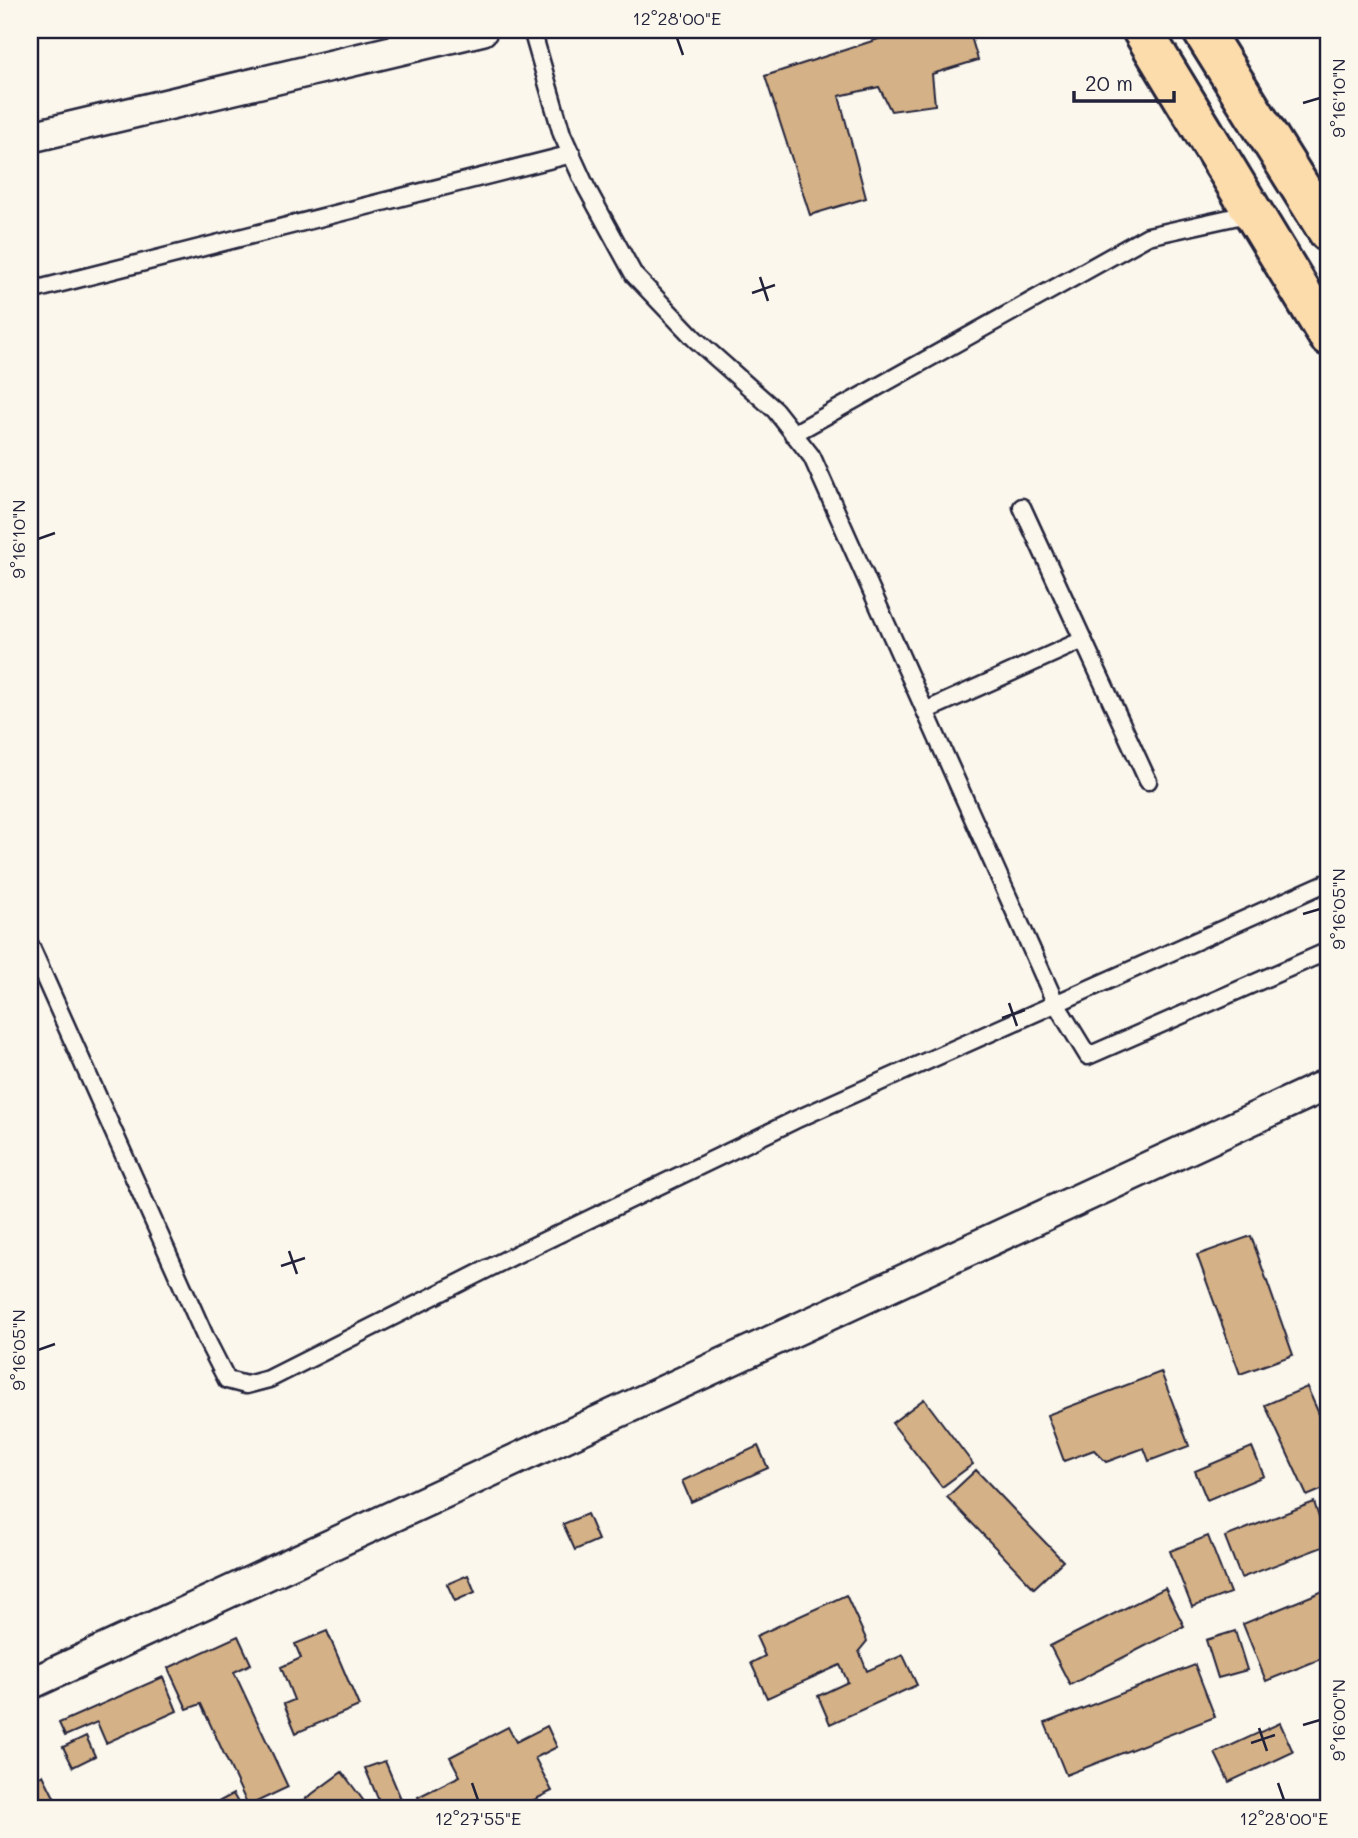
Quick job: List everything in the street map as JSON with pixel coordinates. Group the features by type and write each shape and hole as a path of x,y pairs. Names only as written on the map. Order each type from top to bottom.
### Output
{"main road":[{"path":"1142,30 1328,336"},
{"path":"1202,30 1328,232"}],"street":[{"path":"30,137 482,30"},
{"path":"30,1684 1328,1084"}],"lane":[{"path":"532,30 562,134 634,275 695,339 775,410 812,457 1055,1002 1088,1056 1328,951"},
{"path":"30,291 572,154"},
{"path":"793,434 1148,236 1253,213"},
{"path":"1022,507 1148,781"},
{"path":"925,711 1083,639"},
{"path":"30,945 207,1341 227,1380 246,1385 269,1379 348,1342 519,1253 794,1119 1328,882"}],"building":[{"path":"906,30 969,30 978,60 932,74 935,105 891,111 879,87 839,96 866,198 810,215 765,76"},
{"path":"1251,1236 1293,1355 1240,1374 1197,1255"},
{"path":"1161,1372 1189,1446 1149,1461 1144,1448 1106,1462 1094,1450 1064,1461 1047,1415"},
{"path":"1307,1387 1328,1434 1328,1487 1307,1496 1265,1405"},
{"path":"924,1399 973,1464 942,1487 892,1423"},
{"path":"758,1446 768,1468 691,1502 682,1481"},
{"path":"1252,1447 1264,1476 1207,1500 1195,1471"},
{"path":"976,1470 1063,1561 1034,1588 947,1497"},
{"path":"1314,1502 1328,1545 1241,1578 1225,1537"},
{"path":"587,1514 598,1540 575,1550 563,1524"},
{"path":"1208,1536 1230,1593 1192,1607 1170,1551"},
{"path":"468,1575 475,1592 455,1601 447,1584"},
{"path":"1165,1588 1184,1626 1070,1685 1050,1646"},
{"path":"1328,1589 1328,1656 1266,1681 1243,1624"},
{"path":"846,1595 867,1641 859,1651 867,1671 903,1655 917,1685 830,1724 818,1696 848,1682 840,1665 767,1698 751,1663 765,1656 756,1636"},
{"path":"327,1631 359,1706 296,1733 284,1704 294,1700 281,1667 301,1658 295,1644"},
{"path":"1235,1631 1247,1670 1218,1678 1206,1640"},
{"path":"238,1636 251,1664 234,1672 288,1787 248,1806 201,1704 187,1709 168,1668"},
{"path":"1195,1665 1215,1717 1066,1775 1045,1723"},
{"path":"163,1677 177,1711 106,1743 97,1722 65,1736 59,1723"},
{"path":"1280,1723 1293,1752 1229,1782 1215,1753"},
{"path":"547,1726 557,1747 535,1758 552,1791 518,1808 424,1808 418,1797 460,1776 450,1757 508,1727 516,1742"},
{"path":"86,1736 95,1756 73,1767 63,1747"},
{"path":"385,1761 404,1806 382,1808 365,1768"},
{"path":"342,1772 369,1808 293,1808"},
{"path":"43,1775 59,1807 30,1808 30,1783"},
{"path":"233,1794 241,1808 207,1808"}]}
